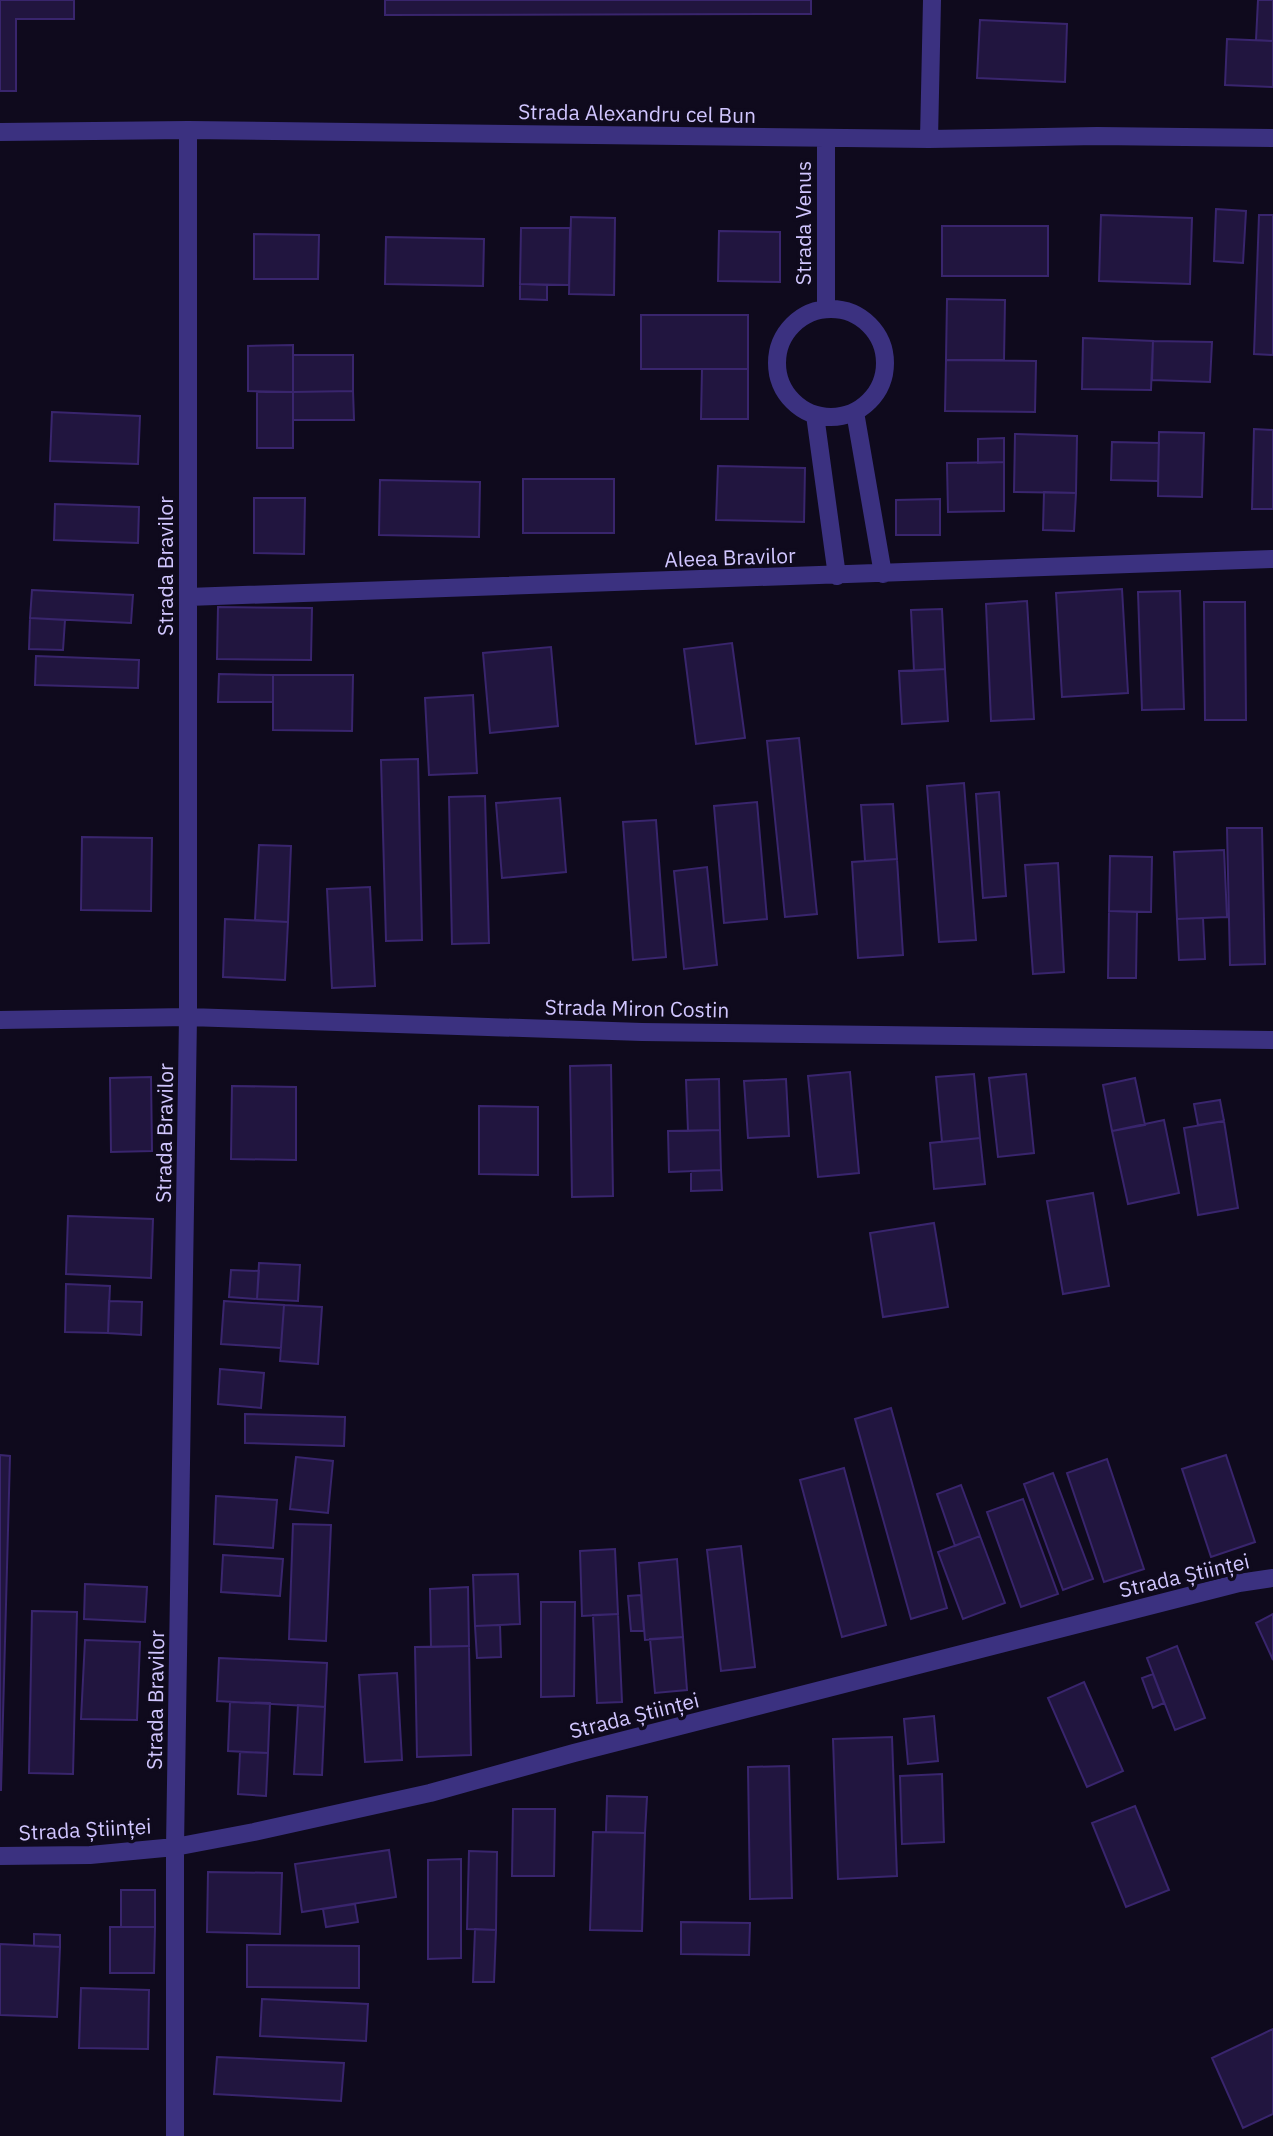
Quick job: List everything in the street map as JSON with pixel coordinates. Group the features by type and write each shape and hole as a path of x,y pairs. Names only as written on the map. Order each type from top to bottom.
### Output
{"street":[{"path":"929,139 932,0"},
{"name":"Strada Alexandru cel Bun","path":"0,132 188,130 929,139 1097,136 1273,138"},
{"name":"Strada Bravilor","path":"175,2136 175,1847 188,1017 188,130"},
{"name":"Strada Venus","path":"826,138 826,309"},
{"name":"Strada Venus","path":"815,415 802,408 782,386 778,368 779,349 787,331 801,318 826,309 861,316 874,329 883,346 886,360 883,379 875,395 855,412"},
{"path":"837,576 815,415 834,417 855,412 883,574"},
{"name":"Aleea Bravilor","path":"188,597 1273,559"},
{"name":"Strada Miron Costin","path":"0,1020 188,1017 642,1032 1273,1040"},
{"name":"Strada Științei","path":"0,1856 90,1855 175,1847 254,1832 429,1793 573,1753 1239,1583 1273,1578"}],"building":[{"path":"0,0 74,0 74,19 16,19 16,91 0,91"},
{"path":"385,0 811,0 811,14 385,15"},
{"path":"1258,0 1273,0 1273,41 1256,40"},
{"path":"980,20 1067,24 1065,82 977,78"},
{"path":"1227,39 1273,41 1273,87 1225,85"},
{"path":"1216,209 1246,211 1243,263 1214,261"},
{"path":"1101,215 1192,218 1190,284 1099,281"},
{"path":"1259,215 1273,215 1273,355 1254,354"},
{"path":"571,217 615,218 614,295 569,294"},
{"path":"942,226 1048,226 1048,276 942,276"},
{"path":"521,228 570,228 569,285 520,284"},
{"path":"719,231 780,232 780,282 718,281"},
{"path":"254,234 319,235 318,279 254,279"},
{"path":"386,237 484,239 483,286 385,284"},
{"path":"520,284 547,285 547,300 520,299"},
{"path":"947,299 1005,300 1004,360 946,360"},
{"path":"641,315 748,315 748,369 641,369"},
{"path":"1083,338 1153,341 1151,390 1082,389"},
{"path":"1153,341 1212,342 1210,382 1152,380"},
{"path":"293,345 293,392 248,391 248,346"},
{"path":"293,355 353,355 353,391 293,392"},
{"path":"946,360 1036,361 1035,412 945,411"},
{"path":"702,369 748,369 748,419 701,419"},
{"path":"353,391 354,420 293,420 293,392"},
{"path":"257,392 293,392 293,448 257,448"},
{"path":"52,412 140,416 138,464 50,461"},
{"path":"1254,429 1273,430 1273,509 1252,509"},
{"path":"1159,432 1204,433 1202,497 1158,496"},
{"path":"1015,434 1077,436 1076,493 1014,492"},
{"path":"1004,438 1004,462 978,463 978,439"},
{"path":"1112,442 1159,443 1158,481 1111,480"},
{"path":"1004,462 1004,511 948,512 947,463"},
{"path":"718,466 805,468 804,522 716,520"},
{"path":"523,479 614,479 614,533 523,533"},
{"path":"380,480 480,482 479,537 379,535"},
{"path":"1044,492 1076,493 1074,531 1043,530"},
{"path":"254,498 305,498 304,554 254,553"},
{"path":"940,499 940,535 896,535 896,500"},
{"path":"55,504 139,507 138,543 54,540"},
{"path":"1122,589 1128,693 1062,697 1056,593"},
{"path":"32,590 133,595 131,623 30,618"},
{"path":"1180,591 1184,709 1142,710 1138,592"},
{"path":"1027,601 1034,719 991,721 986,604"},
{"path":"1204,602 1245,602 1246,720 1205,720"},
{"path":"218,607 312,608 311,660 217,659"},
{"path":"942,609 945,669 914,671 911,610"},
{"path":"30,618 65,620 63,650 29,649"},
{"path":"732,643 745,738 696,744 684,649"},
{"path":"551,647 558,726 490,733 483,653"},
{"path":"36,656 139,660 138,688 35,685"},
{"path":"945,669 948,721 902,724 899,671"},
{"path":"219,674 273,675 273,702 218,702"},
{"path":"273,675 353,675 352,731 273,730"},
{"path":"473,695 477,773 429,775 425,698"},
{"path":"799,738 817,914 785,917 767,741"},
{"path":"418,759 422,940 386,941 381,760"},
{"path":"964,783 976,940 939,942 927,786"},
{"path":"999,792 1006,896 983,898 976,794"},
{"path":"485,796 489,943 452,944 449,797"},
{"path":"560,798 566,872 502,878 496,803"},
{"path":"757,802 767,919 724,923 714,806"},
{"path":"893,804 897,859 865,861 861,805"},
{"path":"656,820 666,957 633,960 623,822"},
{"path":"1227,828 1262,828 1265,964 1230,965"},
{"path":"82,837 152,838 151,911 81,910"},
{"path":"259,845 291,846 288,922 255,920"},
{"path":"1224,850 1227,917 1177,919 1174,852"},
{"path":"1110,856 1152,857 1151,912 1109,911"},
{"path":"897,859 903,955 858,958 852,862"},
{"path":"1058,863 1064,972 1033,974 1025,865"},
{"path":"707,867 717,965 684,969 674,871"},
{"path":"370,887 375,986 332,988 327,889"},
{"path":"1109,911 1137,912 1136,978 1108,978"},
{"path":"1203,918 1205,959 1179,960 1177,919"},
{"path":"225,919 288,922 285,980 223,977"},
{"path":"611,1065 613,1196 572,1197 570,1066"},
{"path":"850,1072 859,1173 818,1177 808,1076"},
{"path":"974,1074 980,1138 942,1142 936,1077"},
{"path":"1026,1074 1034,1153 998,1157 989,1078"},
{"path":"151,1077 152,1151 111,1152 110,1078"},
{"path":"1135,1078 1145,1125 1112,1131 1103,1085"},
{"path":"719,1079 720,1130 688,1131 686,1080"},
{"path":"786,1079 789,1136 748,1138 744,1081"},
{"path":"232,1086 296,1087 296,1160 231,1159"},
{"path":"1220,1100 1224,1121 1198,1125 1194,1104"},
{"path":"479,1106 538,1107 538,1175 479,1174"},
{"path":"1164,1120 1179,1193 1128,1204 1112,1131"},
{"path":"1224,1121 1238,1208 1198,1215 1184,1128"},
{"path":"720,1130 721,1170 669,1172 668,1131"},
{"path":"980,1138 985,1184 934,1189 930,1143"},
{"path":"721,1170 722,1190 691,1191 691,1171"},
{"path":"1093,1193 1109,1286 1063,1294 1047,1201"},
{"path":"68,1216 153,1219 151,1278 66,1274"},
{"path":"934,1223 948,1307 883,1317 870,1233"},
{"path":"259,1263 300,1265 298,1301 257,1299"},
{"path":"231,1270 259,1271 257,1299 229,1297"},
{"path":"66,1284 110,1286 108,1333 65,1332"},
{"path":"109,1301 142,1302 141,1335 108,1333"},
{"path":"224,1301 284,1305 281,1348 221,1344"},
{"path":"284,1305 322,1307 318,1364 280,1361"},
{"path":"220,1369 264,1373 261,1408 218,1404"},
{"path":"891,1408 947,1608 911,1619 855,1419"},
{"path":"245,1414 345,1417 344,1446 245,1443"},
{"path":"0,1455 10,1456 1,1790 0,1790"},
{"path":"1226,1455 1255,1542 1211,1557 1182,1469"},
{"path":"296,1457 333,1461 328,1513 290,1509"},
{"path":"1107,1459 1144,1569 1104,1582 1067,1473"},
{"path":"844,1468 886,1625 842,1637 800,1480"},
{"path":"1053,1473 1093,1579 1063,1590 1024,1484"},
{"path":"961,1485 980,1536 955,1546 937,1494"},
{"path":"216,1496 277,1500 273,1548 214,1544"},
{"path":"1023,1499 1058,1594 1021,1607 987,1512"},
{"path":"293,1524 331,1525 326,1641 289,1639"},
{"path":"980,1536 1005,1603 963,1619 938,1552"},
{"path":"741,1546 755,1667 721,1671 707,1550"},
{"path":"615,1549 618,1614 582,1616 580,1551"},
{"path":"223,1555 283,1559 280,1596 221,1592"},
{"path":"677,1559 683,1637 645,1640 639,1563"},
{"path":"518,1574 520,1624 475,1626 473,1575"},
{"path":"85,1584 147,1587 145,1622 84,1619"},
{"path":"468,1587 469,1646 431,1647 430,1589"},
{"path":"641,1595 644,1631 631,1631 628,1596"},
{"path":"541,1602 575,1602 574,1696 541,1697"},
{"path":"32,1611 77,1612 73,1774 29,1773"},
{"path":"618,1614 622,1702 597,1703 593,1615"},
{"path":"1273,1614 1273,1660 1256,1623"},
{"path":"500,1625 501,1657 477,1658 475,1626"},
{"path":"683,1637 687,1690 655,1693 650,1639"},
{"path":"85,1640 140,1642 137,1720 81,1719"},
{"path":"469,1646 471,1755 417,1757 415,1647"},
{"path":"1177,1646 1205,1718 1175,1730 1147,1658"},
{"path":"219,1658 327,1663 325,1707 217,1701"},
{"path":"397,1673 402,1760 365,1762 359,1675"},
{"path":"1153,1674 1164,1703 1153,1708 1142,1678"},
{"path":"1084,1682 1123,1771 1087,1787 1048,1698"},
{"path":"230,1702 270,1703 268,1753 228,1751"},
{"path":"298,1705 325,1707 322,1775 294,1774"},
{"path":"934,1716 938,1761 908,1764 904,1719"},
{"path":"892,1737 897,1876 838,1879 833,1739"},
{"path":"240,1752 268,1753 266,1796 238,1794"},
{"path":"789,1766 792,1898 750,1899 748,1767"},
{"path":"942,1774 944,1842 902,1844 900,1776"},
{"path":"607,1796 647,1797 645,1833 606,1832"},
{"path":"1135,1806 1169,1890 1126,1907 1092,1823"},
{"path":"513,1809 555,1809 554,1876 512,1876"},
{"path":"593,1832 645,1833 642,1931 590,1930"},
{"path":"389,1850 396,1897 302,1912 295,1864"},
{"path":"469,1851 497,1852 496,1930 467,1929"},
{"path":"461,1859 461,1958 428,1959 428,1860"},
{"path":"208,1872 282,1873 280,1934 207,1932"},
{"path":"121,1890 155,1890 155,1927 121,1927"},
{"path":"355,1904 358,1922 326,1927 323,1909"},
{"path":"681,1922 750,1923 749,1955 681,1954"},
{"path":"110,1927 155,1927 154,1973 110,1973"},
{"path":"475,1929 496,1930 494,1982 473,1982"},
{"path":"34,1934 60,1935 60,1947 34,1946"},
{"path":"0,1944 60,1947 57,2017 0,2015"},
{"path":"247,1945 359,1946 359,1988 247,1987"},
{"path":"81,1988 149,1990 148,2049 79,2048"},
{"path":"262,1999 368,2004 366,2041 260,2036"},
{"path":"1273,2029 1273,2114 1243,2128 1212,2058"},
{"path":"217,2057 344,2063 341,2101 214,2094"}]}
